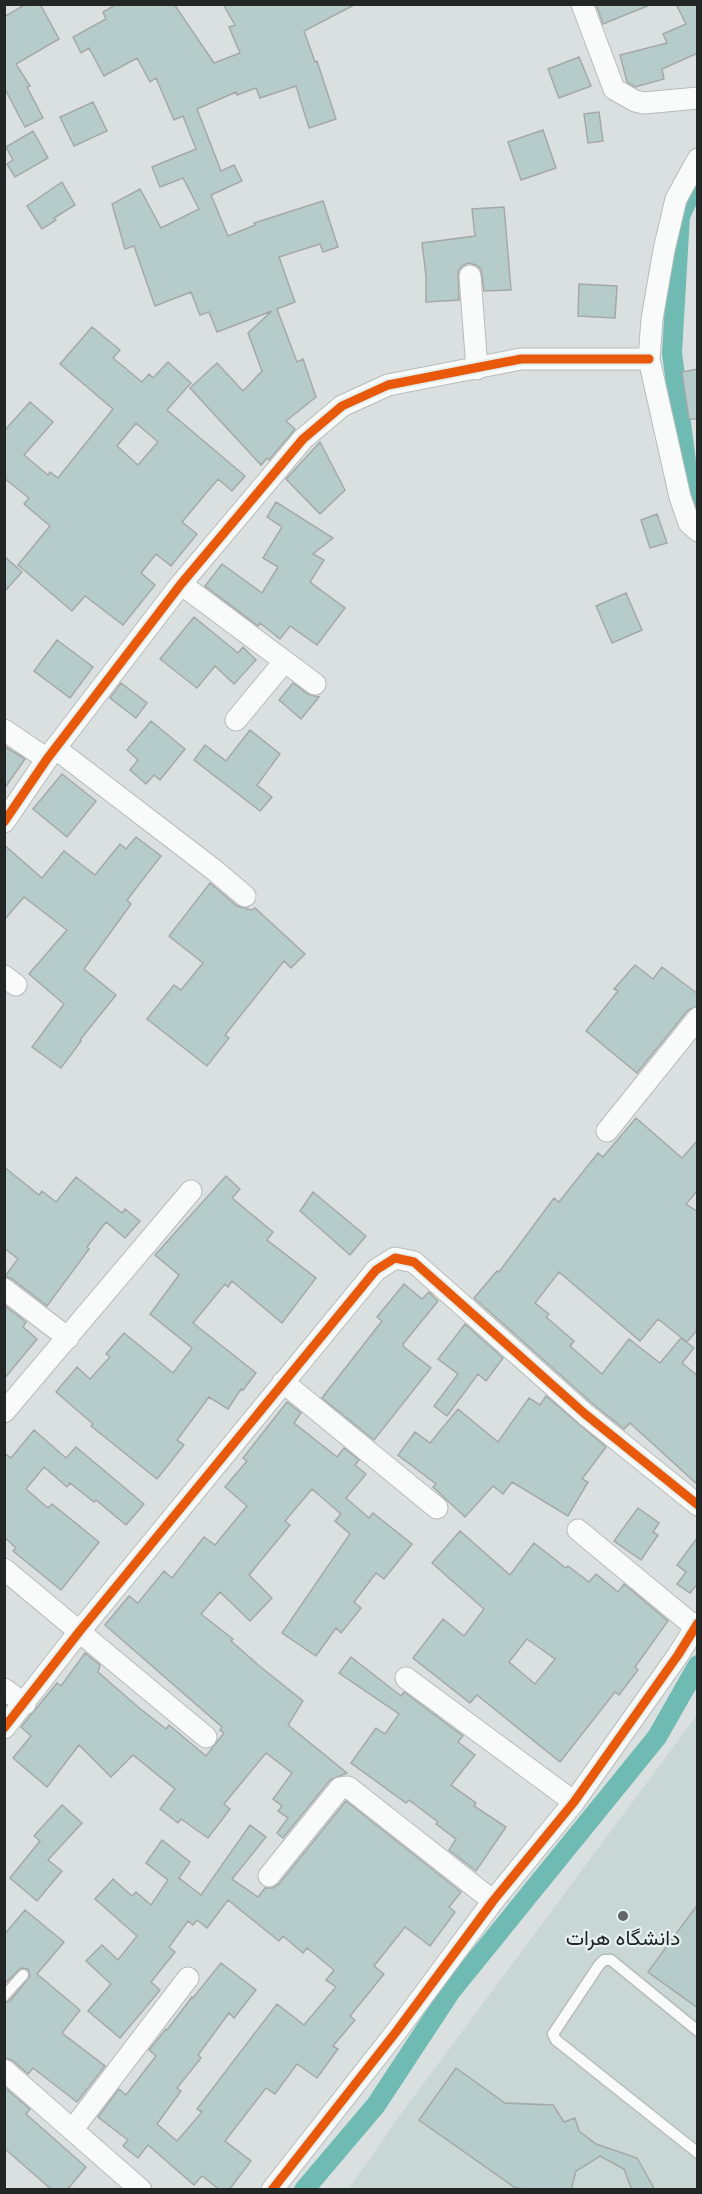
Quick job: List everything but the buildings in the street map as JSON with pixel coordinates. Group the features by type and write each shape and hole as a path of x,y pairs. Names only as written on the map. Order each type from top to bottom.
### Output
{"street":[{"path":"582,4 614,89 644,104 698,98"},
{"path":"698,159 676,199 654,308 649,359 680,497 690,523 698,531"},
{"path":"470,276 477,369"},
{"path":"4,822 51,753 181,584 303,439 342,405 388,385 521,359 649,359"},
{"path":"181,584 315,684"},
{"path":"236,720 284,662"},
{"path":"4,730 51,753 213,869 245,896"},
{"path":"607,1131 698,1018"},
{"path":"4,1412 191,1191"},
{"path":"4,1728 375,1270 395,1258 414,1262 585,1414 698,1505"},
{"path":"4,1289 68,1338"},
{"path":"283,1382 437,1508"},
{"path":"272,2190 396,2032 493,1900 574,1802 678,1655 696,1625 578,1530"},
{"path":"4,1569 206,1737"},
{"path":"406,1678 574,1802"},
{"path":"4,1689 25,1704"},
{"path":"269,1876 340,1788 348,1787 493,1900"},
{"path":"73,2129 188,1978"},
{"path":"4,2070 141,2190"}],"lane":[{"path":"698,2031 610,1960 604,1960 598,1965 553,2034 556,2040 698,2153"},
{"path":"4,1996 23,1975"}],"shaded area":[{"name":"دانشگاه هرات","path":"697,1715 697,2189 348,2190 398,2118"}],"waterway":[{"path":"698,178 680,216 672,353 690,493 698,513"},
{"path":"304,2190 376,2105 451,1991 657,1737 698,1665"}],"cycle path":[{"path":"4,822 47,759 181,584 303,439 342,406 388,385 521,359 649,359"},
{"path":"4,1728 79,1632 376,1270 395,1258 414,1262 585,1414 698,1505"},
{"path":"272,2190 396,2032 493,1901 574,1802 698,1623"}],"place":[{"name":"دانشگاه هرات","path":"623,1916"}]}
